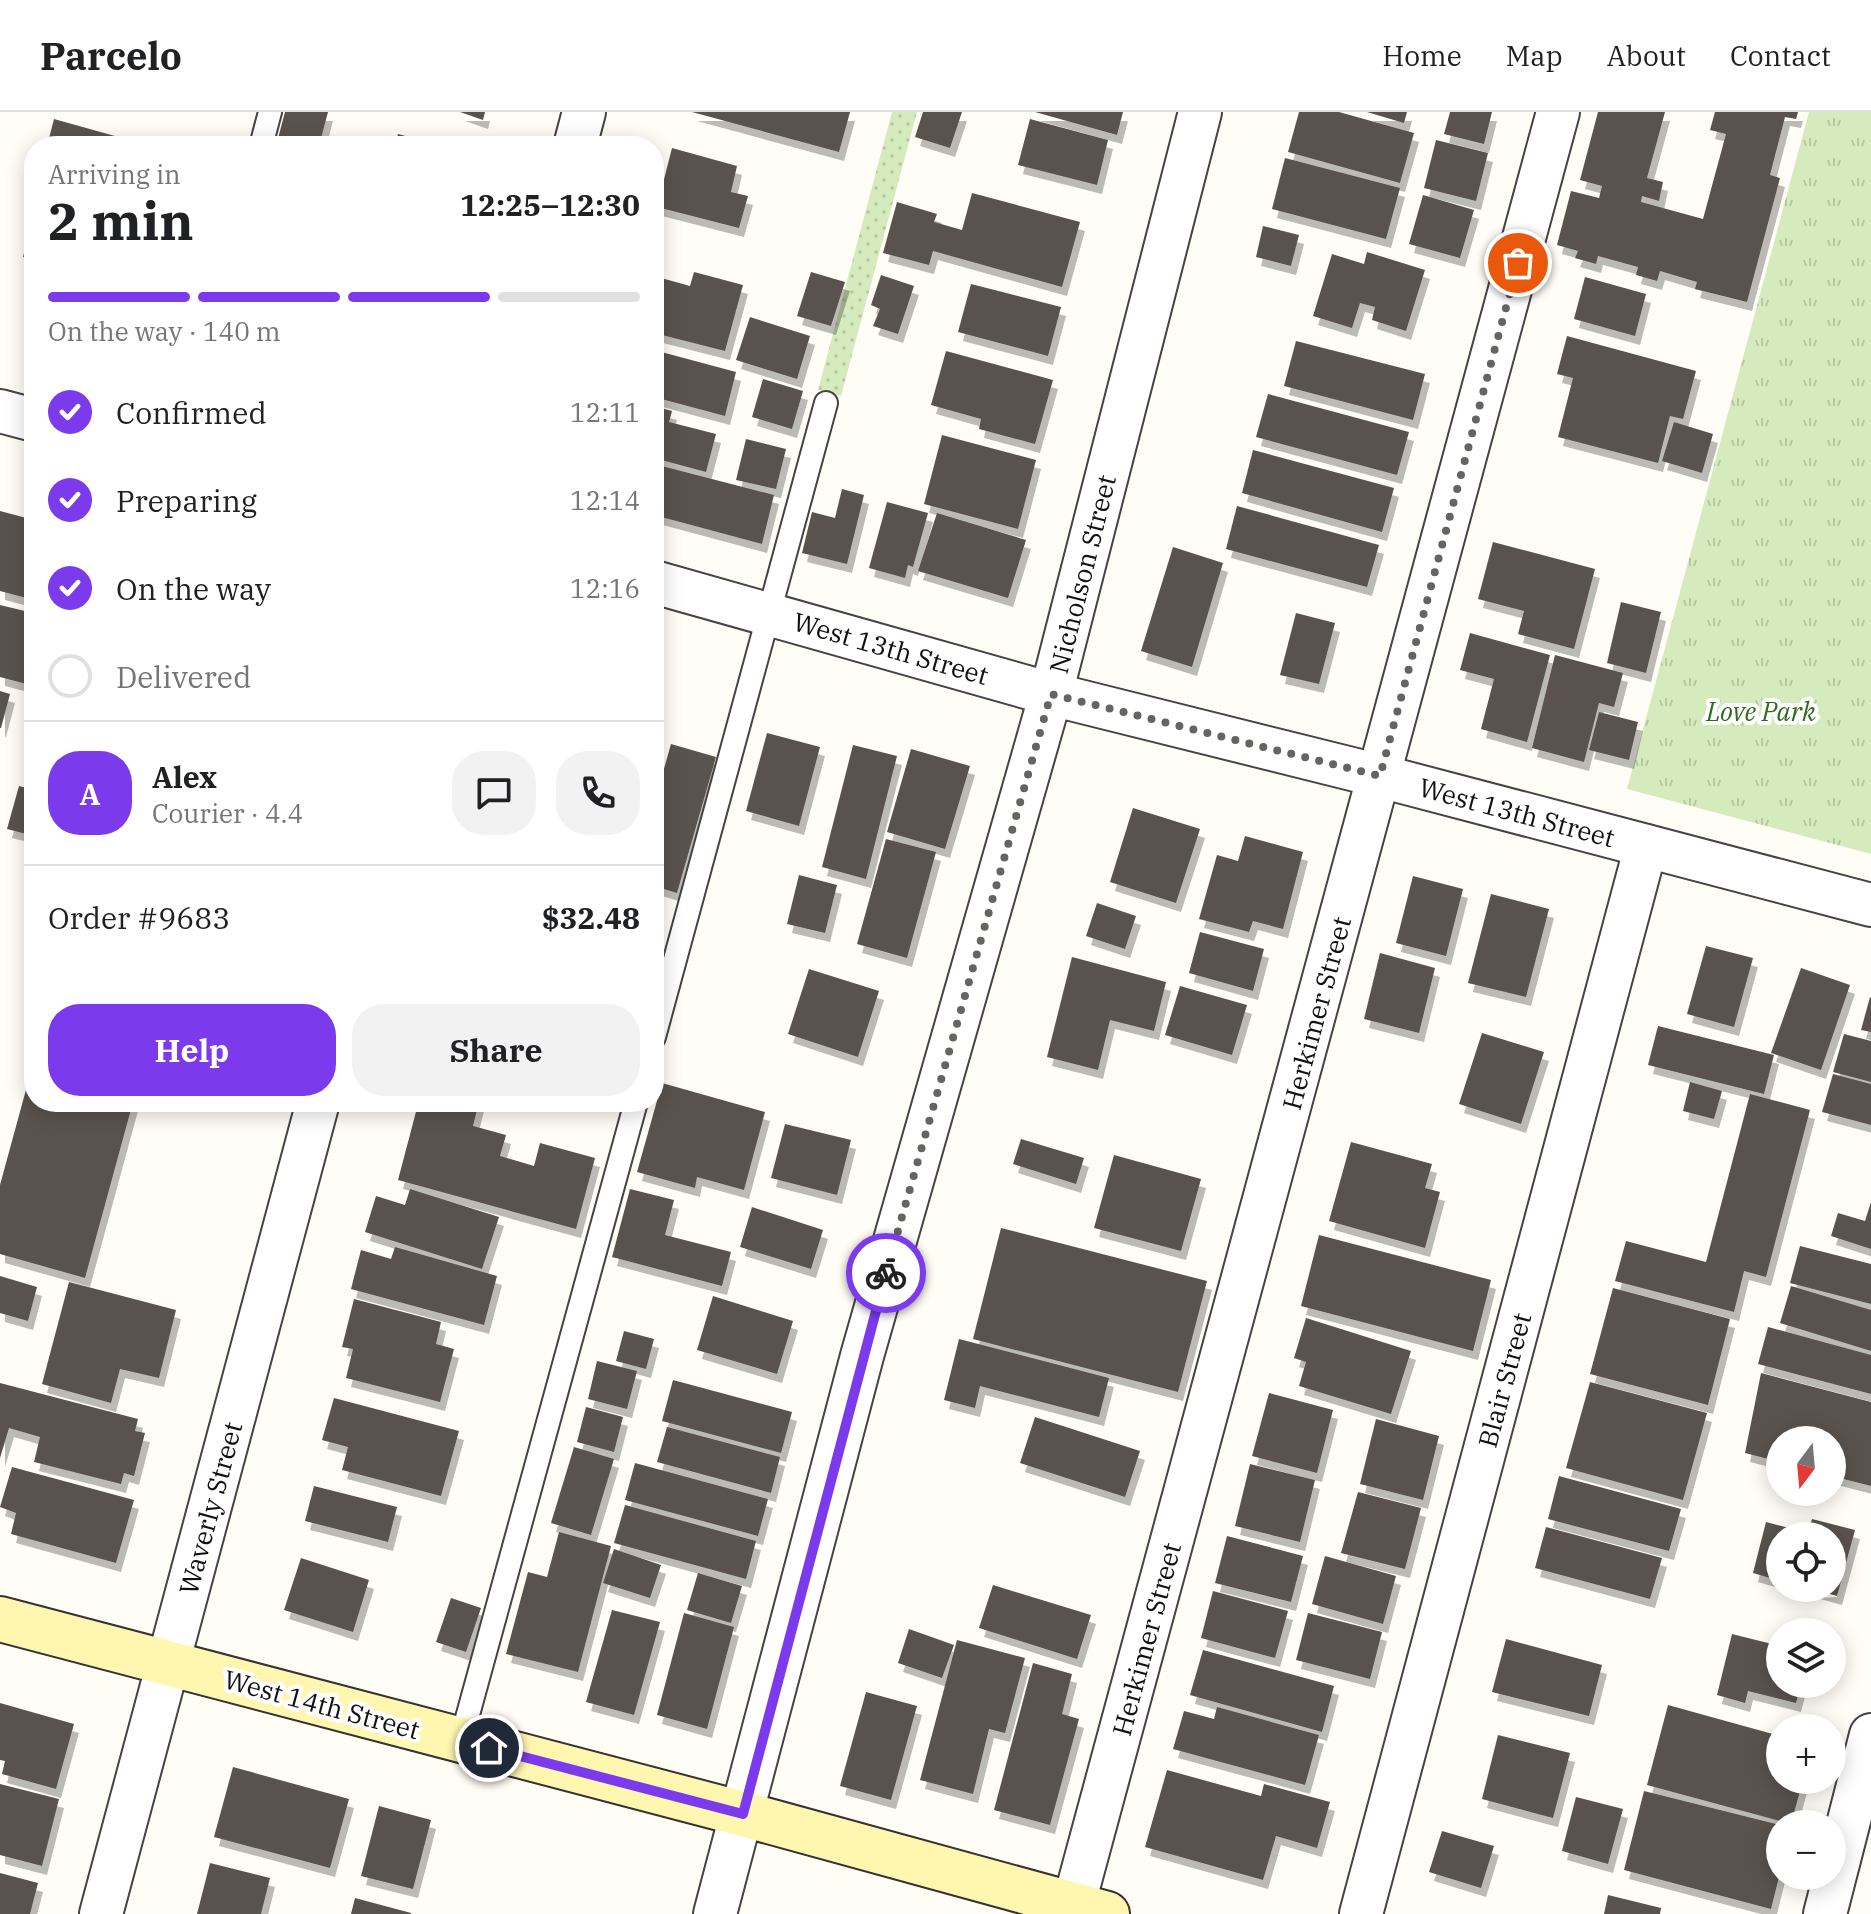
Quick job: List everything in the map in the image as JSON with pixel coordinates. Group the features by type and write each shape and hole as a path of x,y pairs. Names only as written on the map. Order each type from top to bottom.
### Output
{"street":[{"path":"578,136 584,112"},
{"name":"Nicholson Street","path":"715,1914 862,1356 1051,694 1200,112"},
{"name":"Herkimer Street","path":"1084,1911 1380,776 1558,112"},
{"path":"0,411 24,417"},
{"name":"West 13th Street","path":"664,585 1051,694 1380,776 1871,905"},
{"name":"Blair Street","path":"1361,1914 1646,846"},
{"name":"Waverly Street","path":"101,1914 315,1112"},
{"name":"West 14th Street","path":"0,1619 743,1814 1084,1911"},
{"path":"1825,1914 1871,1735"}],"lane":[{"path":"264,136 270,112"},
{"path":"664,1001 826,403"},
{"path":"461,1740 633,1112"}],"green space":[{"path":"892,112 917,112 841,396 818,390"},
{"name":"Love Park","path":"1809,112 1871,112 1871,854 1627,789"}],"building":[{"path":"285,112 328,112 322,136 279,136"},
{"path":"460,112 485,112 483,120"},
{"path":"692,112 850,112 839,152"},
{"path":"923,112 962,112 950,148 915,137"},
{"path":"1035,112 1123,112 1117,135"},
{"path":"1299,112 1339,112 1414,133 1400,183 1288,152"},
{"path":"1367,112 1407,112 1404,123"},
{"path":"1450,112 1492,112 1484,144 1444,134"},
{"path":"1598,112 1665,112 1647,178 1663,182 1659,201 1642,196 1641,202 1703,219 1726,134 1710,130 1715,112 1798,112 1796,119 1785,117 1770,175 1780,178 1747,302 1695,289 1697,282 1660,271 1657,281 1636,275 1638,267 1598,256 1596,264 1575,258 1578,251 1557,245 1571,191 1599,198 1602,186 1580,180"},
{"path":"54,119 115,136 50,136"},
{"path":"1030,119 1108,140 1097,185 1018,165"},
{"path":"1436,140 1488,153 1476,201 1424,188"},
{"path":"672,148 737,166 731,192 748,196 739,228 664,209 664,179"},
{"path":"1285,158 1400,188 1386,239 1272,209"},
{"path":"972,193 1080,222 1062,287 933,251 929,265 883,253 897,202 937,214 934,222 962,230"},
{"path":"1423,195 1474,210 1460,258 1409,244"},
{"path":"1263,226 1299,235 1291,266 1256,257"},
{"path":"1367,252 1425,270 1406,331 1372,320 1375,307 1360,303 1352,328 1313,316 1332,254 1364,264"},
{"path":"694,272 743,285 725,351 664,336 664,279 690,286"},
{"path":"811,272 845,282 831,326 797,316"},
{"path":"881,275 914,286 898,334 873,326 880,309 871,305"},
{"path":"1585,277 1646,294 1635,336 1574,319"},
{"path":"971,284 1061,307 1048,356 958,332"},
{"path":"750,317 810,336 797,379 736,360"},
{"path":"1567,336 1696,371 1683,419 1670,416 1658,463 1558,437 1573,378 1557,374"},
{"path":"1296,341 1425,374 1413,420 1284,386"},
{"path":"946,351 1053,380 1035,444 979,429 981,419 931,405"},
{"path":"664,353 736,372 725,416 664,400"},
{"path":"763,379 803,391 792,429 752,417"},
{"path":"1268,394 1409,432 1397,475 1256,437"},
{"path":"664,409 672,411 669,422 716,434 706,472 664,461"},
{"path":"1674,422 1713,434 1702,473 1662,461"},
{"path":"942,435 1036,460 1018,529 924,504"},
{"path":"746,439 786,449 776,489 736,480"},
{"path":"1253,450 1394,488 1382,532 1242,493"},
{"path":"664,467 774,495 762,544 664,518"},
{"path":"842,489 864,495 847,564 802,553 812,512 835,518"},
{"path":"887,502 928,513 913,567 908,565 905,578 869,568"},
{"path":"1237,506 1379,545 1367,587 1226,549"},
{"path":"0,511 24,517 24,597 0,591"},
{"path":"937,513 1026,540 1008,598 918,571"},
{"path":"1493,542 1595,569 1574,649 1518,634 1524,611 1478,599"},
{"path":"1173,547 1223,563 1192,667 1141,651"},
{"path":"1621,602 1661,612 1646,673 1607,663"},
{"path":"0,605 24,611 24,683 0,677"},
{"path":"1296,613 1335,623 1319,684 1280,675"},
{"path":"1470,633 1550,655 1527,742 1481,729 1494,679 1460,670"},
{"path":"1555,655 1623,673 1614,707 1599,703 1584,762 1532,748"},
{"path":"0,691 10,694 1,728 0,728"},
{"path":"1599,712 1638,722 1629,760 1589,750"},
{"path":"767,733 820,747 799,826 746,811"},
{"path":"671,744 716,757 677,893 664,889 664,769"},
{"path":"853,745 897,756 866,879 822,867"},
{"path":"911,749 970,766 945,849 887,832"},
{"path":"19,786 24,787 24,833 7,829"},
{"path":"1133,808 1200,829 1176,903 1110,882"},
{"path":"1245,836 1303,852 1283,929 1253,921 1249,932 1199,919 1217,855 1238,861"},
{"path":"886,839 936,852 907,958 857,944"},
{"path":"799,875 837,885 825,933 787,924"},
{"path":"1413,876 1463,889 1446,956 1396,943"},
{"path":"1491,894 1549,909 1526,997 1468,983"},
{"path":"1097,903 1136,916 1125,949 1086,936"},
{"path":"1200,932 1264,949 1253,991 1189,973"},
{"path":"1706,946 1753,958 1734,1027 1687,1014"},
{"path":"1380,953 1435,968 1419,1033 1364,1019"},
{"path":"1072,957 1166,982 1154,1031 1110,1020 1098,1070 1047,1057"},
{"path":"1801,968 1850,985 1821,1070 1771,1053"},
{"path":"809,969 879,991 858,1057 788,1034"},
{"path":"1180,986 1247,1005 1232,1055 1165,1035"},
{"path":"1871,998 1871,1032 1861,1030"},
{"path":"1658,1026 1774,1055 1764,1094 1648,1065"},
{"path":"1482,1033 1544,1052 1521,1124 1459,1104"},
{"path":"1844,1034 1871,1041 1871,1082 1833,1072"},
{"path":"1833,1074 1871,1084 1871,1125 1822,1112"},
{"path":"1690,1082 1722,1091 1714,1119 1683,1111"},
{"path":"664,1084 765,1112 744,1190 697,1177 695,1188 637,1172 654,1112 664,1112"},
{"path":"1750,1094 1810,1110 1766,1277 1744,1271 1734,1312 1615,1281 1626,1241 1706,1262"},
{"path":"24,1097 24,1112 130,1112 85,1278 0,1254 0,1185"},
{"path":"416,1112 476,1112 473,1126 506,1135 500,1156 534,1166 540,1143 595,1158 576,1229 398,1180"},
{"path":"785,1124 851,1140 837,1195 771,1178"},
{"path":"1021,1139 1084,1158 1076,1184 1013,1164"},
{"path":"1351,1142 1432,1164 1425,1188 1440,1192 1425,1248 1329,1221"},
{"path":"1114,1155 1201,1179 1181,1251 1094,1228"},
{"path":"410,1189 499,1217 482,1269 365,1232 376,1196 405,1205"},
{"path":"630,1189 674,1200 665,1235 731,1252 722,1286 612,1257"},
{"path":"1871,1202 1871,1249 1831,1236 1838,1213 1865,1221"},
{"path":"752,1207 823,1230 811,1269 740,1247"},
{"path":"1001,1228 1207,1281 1178,1392 973,1339"},
{"path":"1319,1235 1491,1280 1473,1351 1301,1306"},
{"path":"1800,1246 1871,1264 1871,1304 1790,1283"},
{"path":"395,1247 497,1276 484,1325 351,1289 361,1250 391,1259"},
{"path":"0,1276 37,1287 28,1321 0,1313"},
{"path":"69,1282 176,1310 159,1378 120,1369 111,1403 42,1384"},
{"path":"1791,1286 1871,1310 1871,1351 1780,1323"},
{"path":"1613,1288 1730,1319 1708,1405 1590,1374"},
{"path":"713,1296 793,1321 777,1374 697,1350"},
{"path":"354,1299 441,1322 436,1344 454,1349 440,1402 346,1378 353,1349 342,1347"},
{"path":"1306,1318 1411,1351 1391,1414 1299,1386 1306,1362 1294,1358"},
{"path":"1768,1327 1871,1355 1871,1394 1758,1364"},
{"path":"624,1331 654,1339 646,1369 616,1361"},
{"path":"959,1339 1109,1378 1099,1417 980,1386 975,1408 944,1400"},
{"path":"597,1361 637,1371 627,1409 588,1399"},
{"path":"1761,1373 1871,1402 1871,1486 1846,1480 1846,1426 1766,1426 1766,1458 1745,1453"},
{"path":"673,1380 792,1412 781,1453 662,1421"},
{"path":"1590,1382 1707,1413 1683,1500 1566,1468"},
{"path":"0,1383 138,1419 135,1431 145,1433 134,1476 124,1473 121,1484 34,1462 40,1437 9,1428 0,1458"},
{"path":"1269,1393 1333,1410 1317,1473 1252,1456"},
{"path":"334,1398 459,1431 441,1496 342,1470 348,1447 322,1440"},
{"path":"586,1407 623,1417 614,1452 577,1442"},
{"path":"1035,1417 1140,1451 1125,1497 1020,1463"},
{"path":"1376,1419 1439,1436 1423,1500 1360,1484"},
{"path":"667,1427 780,1457 771,1493 657,1462"},
{"path":"574,1447 614,1459 591,1535 551,1523"},
{"path":"635,1463 768,1499 758,1536 625,1500"},
{"path":"1250,1464 1315,1480 1300,1542 1235,1526"},
{"path":"12,1467 134,1500 116,1563 11,1534 16,1513 0,1507"},
{"path":"1559,1476 1681,1509 1669,1551 1548,1519"},
{"path":"314,1486 397,1507 388,1542 305,1521"},
{"path":"1358,1492 1421,1508 1405,1569 1341,1553"},
{"path":"625,1505 756,1541 746,1579 614,1543"},
{"path":"1766,1522 1766,1577 1753,1573"},
{"path":"1546,1527 1662,1558 1650,1599 1535,1568"},
{"path":"1846,1528 1855,1530 1846,1563"},
{"path":"559,1532 611,1546 578,1672 506,1654 528,1572 547,1577"},
{"path":"1227,1536 1303,1556 1291,1602 1215,1583"},
{"path":"614,1549 661,1565 650,1598 603,1583"},
{"path":"1325,1556 1396,1576 1383,1624 1312,1604"},
{"path":"301,1558 369,1580 353,1632 284,1610"},
{"path":"698,1573 742,1586 731,1623 687,1610"},
{"path":"993,1585 1091,1615 1077,1659 979,1628"},
{"path":"1213,1591 1288,1611 1275,1658 1201,1638"},
{"path":"451,1598 481,1608 466,1652 436,1642"},
{"path":"612,1610 660,1622 634,1715 586,1702"},
{"path":"684,1613 734,1627 707,1729 657,1715"},
{"path":"1308,1613 1382,1632 1370,1679 1296,1660"},
{"path":"909,1629 954,1645 942,1678 898,1663"},
{"path":"1732,1634 1766,1642 1766,1696 1748,1691 1745,1703 1717,1695"},
{"path":"1506,1639 1602,1665 1589,1716 1492,1692"},
{"path":"957,1640 1025,1658 1005,1733 989,1729 973,1794 920,1780"},
{"path":"1203,1650 1334,1686 1322,1732 1190,1695"},
{"path":"1033,1663 1072,1674 1062,1714 1079,1719 1050,1825 994,1810"},
{"path":"866,1692 917,1706 891,1800 840,1786"},
{"path":"1776,1698 1797,1698 1796,1703"},
{"path":"0,1703 74,1724 56,1789 2,1774 5,1761 0,1760"},
{"path":"1668,1705 1766,1732 1766,1794 1799,1794 1795,1810 1766,1810 1766,1817 1647,1785"},
{"path":"1217,1707 1319,1735 1305,1785 1173,1749 1184,1711 1214,1719"},
{"path":"1498,1735 1570,1753 1553,1818 1482,1799"},
{"path":"233,1767 349,1799 330,1868 214,1837"},
{"path":"1167,1770 1261,1796 1264,1784 1330,1802 1317,1848 1276,1836 1263,1880 1145,1847"},
{"path":"0,1784 59,1799 42,1866 0,1855"},
{"path":"1644,1791 1766,1822 1766,1890 1776,1890 1771,1909 1624,1870"},
{"path":"1576,1797 1623,1809 1608,1864 1562,1851"},
{"path":"379,1806 431,1820 413,1889 361,1876"},
{"path":"1442,1831 1494,1846 1481,1888 1429,1872"},
{"path":"210,1863 270,1878 261,1914 197,1914"},
{"path":"0,1873 38,1883 30,1914 0,1914"},
{"path":"1608,1895 1661,1908 1660,1914 1604,1914"},
{"path":"355,1898 411,1913 411,1914 351,1914"}],"way so far":[{"path":"886,1273 1051,694 1380,776 1518,263"}],"route":[{"path":"489,1748 743,1814 886,1273"}]}
